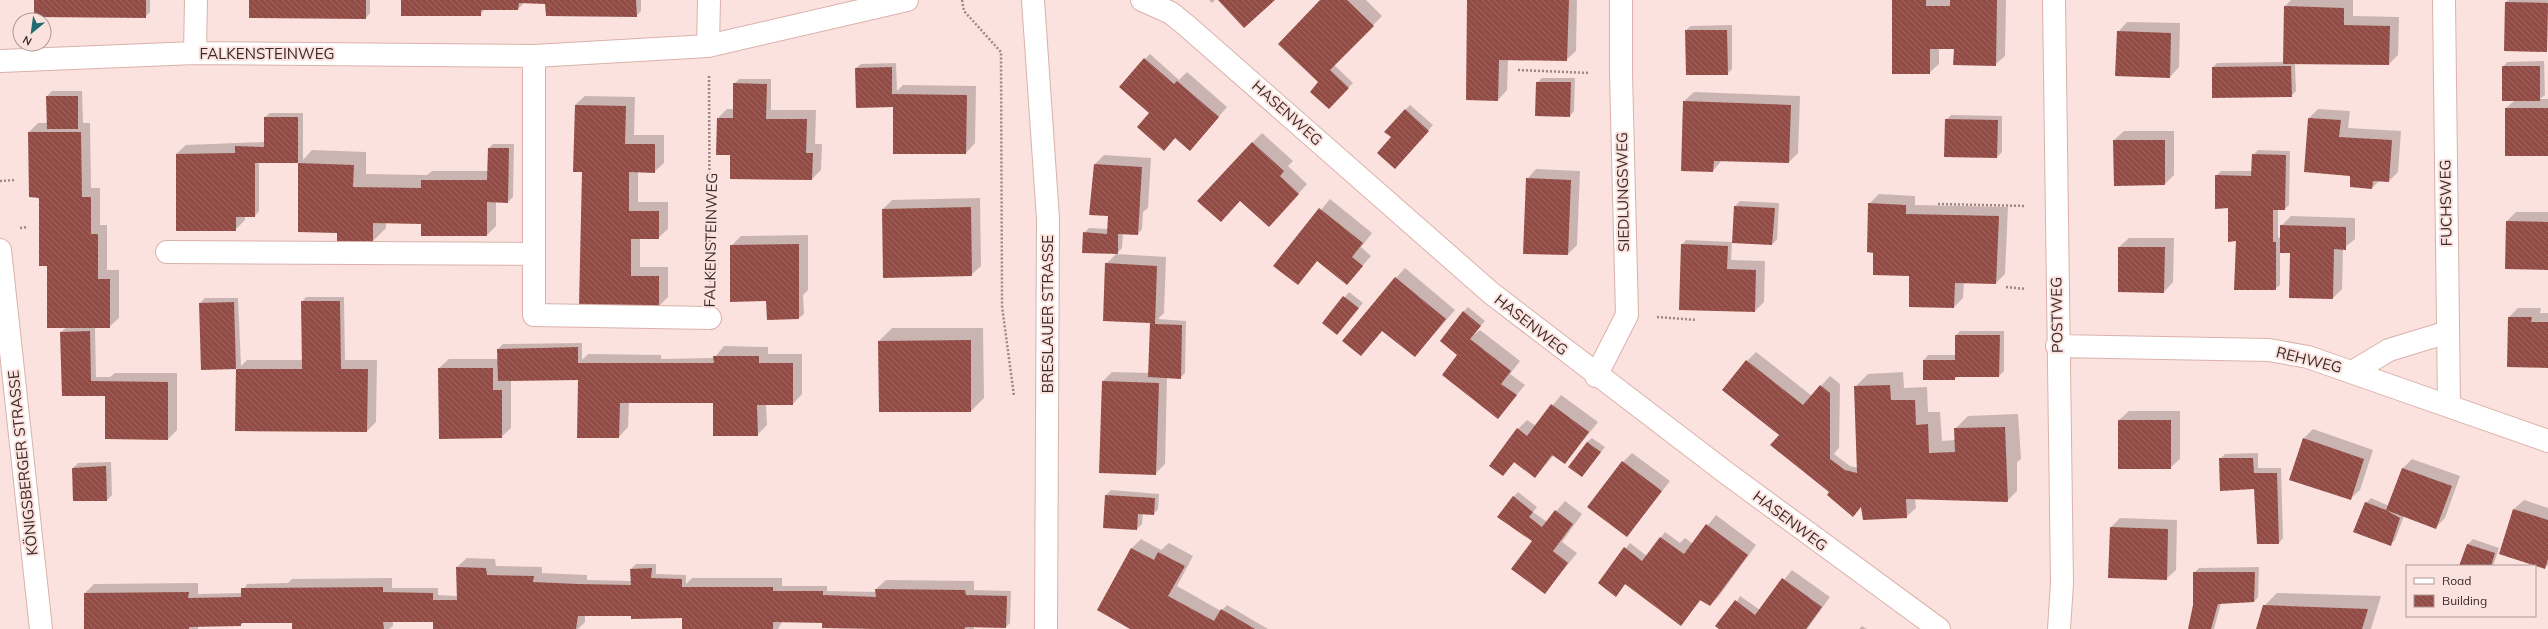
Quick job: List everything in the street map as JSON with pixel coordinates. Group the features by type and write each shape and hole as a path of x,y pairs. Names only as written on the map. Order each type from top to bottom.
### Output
{"street":[{"path":"195,54 196,0"},
{"path":"708,46 709,0"},
{"name":"FALKENSTEINWEG","path":"0,61 195,54 534,56 708,46 907,0"},
{"name":"BRESLAUER STRASSE","path":"1033,0 1048,219 1046,629"},
{"name":"HASENWEG","path":"1142,0 1171,13 1182,21 1432,243 1491,293 1596,376 1878,586 1939,629"},
{"name":"SIEDLUNGSWEG","path":"1596,376 1627,315 1621,74 1621,0"},
{"name":"POSTWEG","path":"2054,0 2057,346 2062,583 2059,629"},
{"name":"FUCHSWEG","path":"2444,0 2449,406"},
{"name":"FALKENSTEINWEG","path":"534,56 534,315 710,318"},
{"name":"KÖNIGSBERGER STRASSE","path":"0,250 41,629"},
{"path":"167,252 534,254"},
{"path":"2354,372 2389,350 2448,332"},
{"name":"REHWEG","path":"2057,346 2269,350 2308,357 2548,441"}],"path":[{"path":"962,0 964,11 1001,52 1002,306 1015,401"},
{"name":"FALKENSTEINWEG","path":"708,46 711,168 710,318"},
{"path":"1518,70 1621,74"},
{"path":"0,181 16,180"},
{"path":"1938,204 2056,206"},
{"path":"1627,315 1697,320"}],"building":[{"path":"34,0 146,0 146,18 52,17 52,12 34,12"},
{"path":"249,0 366,0 366,19 249,18"},
{"path":"401,0 636,0 637,17 546,16 545,4 519,3 518,10 481,10 481,16 401,16"},
{"path":"1218,0 1275,0 1244,28"},
{"path":"1320,0 1347,0 1374,26 1330,70 1349,88 1329,109 1310,92 1318,82 1278,44"},
{"path":"1467,0 1569,0 1567,61 1499,60 1498,101 1466,100"},
{"path":"1892,0 1926,0 1926,6 1950,6 1950,0 1997,0 1996,66 1953,65 1954,49 1930,49 1930,74 1892,74"},
{"path":"2505,2 2548,3 2547,52 2504,51"},
{"path":"2284,6 2344,8 2344,25 2390,26 2389,65 2283,64"},
{"path":"1685,30 1727,30 1728,75 1686,75"},
{"path":"2117,31 2171,33 2170,78 2115,76"},
{"path":"1144,58 1174,84 1177,81 1219,117 1190,151 1175,138 1164,151 1137,127 1149,113 1119,87"},
{"path":"2291,66 2292,97 2212,98 2212,67"},
{"path":"2502,66 2540,66 2540,101 2502,101"},
{"path":"892,67 892,94 967,95 966,154 893,154 893,107 856,108 855,68"},
{"path":"1536,82 1571,82 1570,117 1535,116"},
{"path":"733,83 767,84 766,119 807,119 806,153 813,153 812,180 730,179 730,155 716,155 717,118 733,118"},
{"path":"46,96 78,96 78,129 47,129"},
{"path":"1683,101 1791,105 1789,163 1714,161 1713,172 1681,171"},
{"path":"575,105 626,106 625,144 655,144 655,173 629,172 629,211 659,211 659,239 631,239 631,276 659,276 659,307 579,306 582,172 573,172"},
{"path":"2505,108 2548,108 2548,156 2505,156"},
{"path":"1405,109 1429,131 1395,169 1377,153 1391,137 1384,132"},
{"path":"264,117 298,117 298,163 255,163 255,217 236,217 236,231 176,231 176,154 235,153 235,146 264,147"},
{"path":"2308,118 2341,120 2339,137 2392,140 2389,182 2373,181 2372,189 2350,187 2350,176 2304,172"},
{"path":"1945,119 1998,120 1997,158 1944,157"},
{"path":"28,132 81,132 82,197 91,197 91,234 98,234 98,279 110,279 110,328 47,328 47,266 39,266 39,198 29,197"},
{"path":"2113,140 2165,140 2165,185 2114,186"},
{"path":"1252,142 1284,171 1280,176 1299,194 1269,227 1240,201 1221,222 1197,201"},
{"path":"488,148 509,148 508,203 487,202 487,236 421,236 421,224 373,223 373,242 337,241 337,233 298,232 298,163 354,165 353,187 421,188 421,180 487,180"},
{"path":"2252,154 2286,155 2285,210 2273,210 2273,242 2276,242 2276,290 2234,290 2236,241 2228,242 2228,208 2215,209 2215,175 2251,176"},
{"path":"1094,164 1142,167 1138,235 1118,234 1118,254 1082,253 1083,232 1107,234 1108,216 1089,215"},
{"path":"1526,178 1571,180 1568,255 1523,254"},
{"path":"1868,203 1906,205 1906,214 1999,216 1996,284 1955,283 1954,308 1909,307 1909,276 1873,275 1873,253 1867,252"},
{"path":"1734,206 1775,208 1772,245 1732,243"},
{"path":"971,207 972,276 883,278 882,209"},
{"path":"1319,208 1363,243 1352,257 1363,266 1347,285 1317,261 1298,285 1273,266"},
{"path":"2506,221 2548,222 2548,270 2505,269"},
{"path":"2280,225 2346,227 2346,250 2334,249 2333,299 2289,298 2290,253 2280,253"},
{"path":"799,244 799,319 767,320 766,301 730,302 730,245"},
{"path":"1681,244 1728,246 1727,269 1756,270 1755,312 1679,310"},
{"path":"2118,247 2165,247 2164,293 2118,292"},
{"path":"1105,263 1157,266 1155,324 1182,325 1181,379 1148,377 1150,323 1103,321"},
{"path":"1395,277 1446,319 1415,357 1382,331 1361,356 1342,341"},
{"path":"1343,296 1359,308 1337,335 1322,323"},
{"path":"301,301 340,301 341,369 368,369 367,432 235,431 236,369 302,369"},
{"path":"234,302 236,369 201,370 199,303"},
{"path":"1463,311 1481,326 1470,339 1511,371 1501,384 1517,395 1498,419 1442,375 1457,355 1440,341"},
{"path":"2508,317 2532,317 2531,322 2548,322 2548,368 2507,367"},
{"path":"90,331 91,381 168,382 168,440 105,439 105,396 62,396 60,332"},
{"path":"1955,335 2000,335 1999,377 1955,377 1955,380 1923,380 1923,360 1955,360"},
{"path":"971,340 971,412 879,412 878,341"},
{"path":"578,347 578,363 714,363 713,356 759,356 759,363 793,363 793,405 757,405 758,436 713,436 713,403 620,403 619,438 577,438 578,380 498,381 497,349"},
{"path":"1746,360 1803,405 1820,385 1830,393 1830,459 1845,470 1857,473 1854,386 1890,385 1891,400 1915,400 1916,425 1928,424 1929,453 1955,452 1954,428 2005,427 2008,502 1906,499 1907,518 1863,520 1861,507 1853,517 1827,495 1829,492 1770,445 1779,435 1722,390"},
{"path":"438,368 493,368 493,390 502,390 502,438 439,439"},
{"path":"1102,381 1159,383 1156,475 1099,473"},
{"path":"1551,404 1589,432 1565,464 1552,455 1535,478 1514,462 1503,476 1489,466 1517,428 1527,436"},
{"path":"2118,420 2171,420 2171,469 2118,469"},
{"path":"2303,438 2364,459 2351,500 2289,480"},
{"path":"1587,442 1601,452 1582,477 1568,467"},
{"path":"2219,458 2253,458 2254,473 2277,473 2279,544 2257,544 2254,489 2220,491"},
{"path":"1622,461 1662,491 1627,537 1587,507"},
{"path":"106,466 107,501 73,501 72,468"},
{"path":"2402,468 2452,486 2436,529 2386,510"},
{"path":"1105,495 1155,498 1154,515 1138,514 1137,530 1103,528"},
{"path":"1513,496 1533,512 1529,517 1542,527 1555,510 1573,524 1553,551 1568,563 1545,594 1511,569 1532,541 1497,517"},
{"path":"2365,502 2386,510 2400,518 2391,546 2353,532"},
{"path":"2513,509 2548,520 2548,559 2545,569 2499,554"},
{"path":"1706,524 1748,555 1710,606 1700,600 1681,626 1625,584 1616,597 1598,583 1624,547 1642,561 1660,537 1684,554"},
{"path":"2110,527 2168,529 2167,580 2108,578"},
{"path":"2467,544 2495,553 2491,565 2459,565"},
{"path":"1131,548 1154,560 1158,552 1185,566 1168,596 1214,621 1221,609 1255,629 1130,629 1097,610"},
{"path":"456,567 486,568 487,575 534,576 533,582 631,585 630,569 652,568 651,578 682,579 682,587 773,587 773,591 823,591 823,595 876,597 875,589 965,590 966,595 1007,596 1006,628 822,628 822,623 773,622 773,629 682,629 682,618 631,619 631,616 578,616 576,629 433,629 433,622 383,622 384,629 292,629 292,623 241,623 241,626 189,627 189,629 84,629 84,593 189,592 188,598 241,597 241,588 383,587 383,592 433,593 433,600 457,600"},
{"path":"2193,572 2255,572 2254,602 2218,604 2211,629 2188,629 2193,605"},
{"path":"1782,578 1822,607 1806,629 1719,629 1715,626 1735,600 1755,615"},
{"path":"2263,605 2368,609 2362,629 2256,629"}]}
